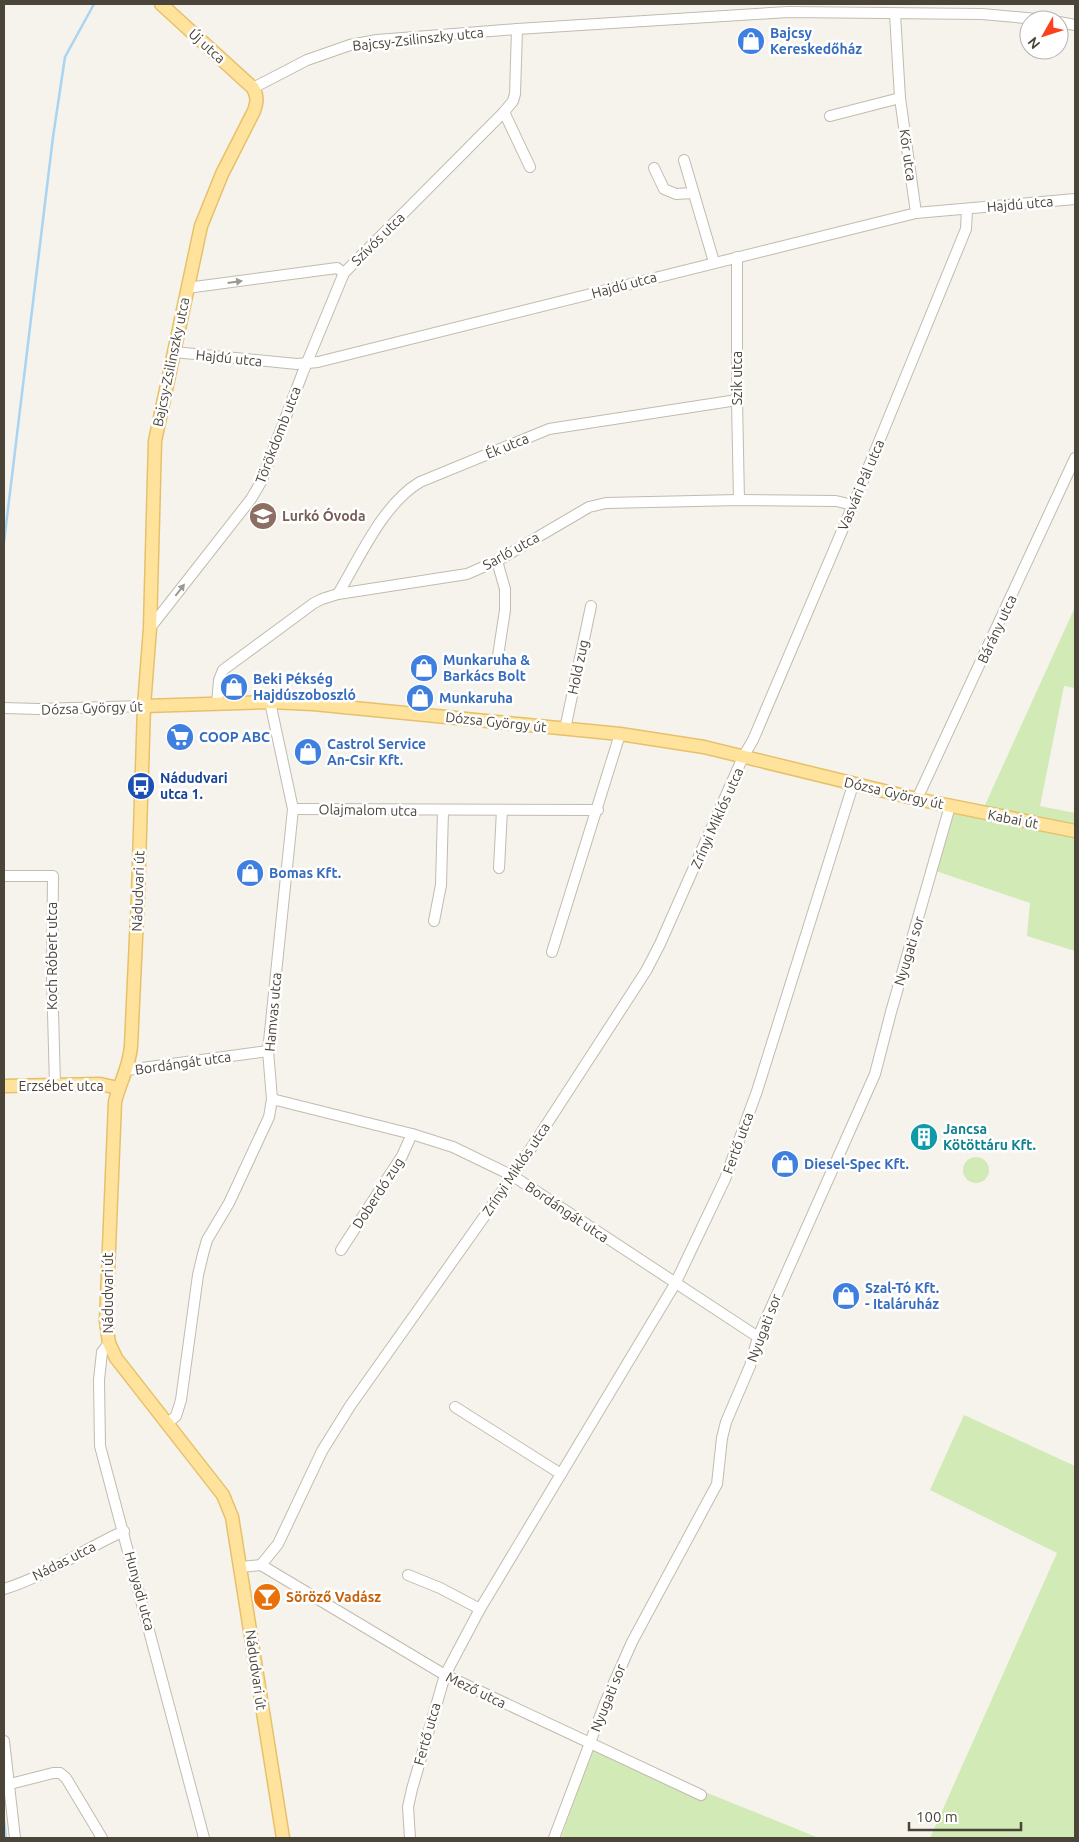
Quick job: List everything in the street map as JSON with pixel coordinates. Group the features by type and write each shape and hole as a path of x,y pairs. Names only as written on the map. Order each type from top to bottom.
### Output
{"main road":[{"name":"Új utca","path":"161,4 254,88"},
{"name":"Bajcsy-Zsilinszky utca","path":"144,706 150,628 155,441 201,226 208,204 257,101 257,94 254,88"},
{"name":"Dózsa György út","path":"144,706 270,702 312,704 620,734 704,747 853,785 950,806"},
{"name":"Nádudvari út","path":"144,706 131,1046 127,1070 118,1088 115,1102 106,1321 109,1343 116,1358 224,1495 232,1517 283,1838"},
{"name":"Kabai út","path":"950,806 1075,832"},
{"name":"Erzsébet utca","path":"4,1086 100,1084 118,1088"}],"street":[{"name":"Bajcsy-Zsilinszky utca","path":"254,88 307,60 350,45 377,40 788,8 895,14 982,14 1019,17"},
{"name":"Kör utca","path":"895,14 900,98 916,213"},
{"name":"Szívós utca","path":"187,288 337,268 344,273 513,101 515,94 517,29"},
{"path":"830,116 900,98"},
{"path":"504,112 530,167"},
{"path":"684,160 714,262"},
{"path":"654,168 664,189 676,194 693,193"},
{"name":"Hajdú utca","path":"174,352 306,364 428,336 737,256 916,213 1075,199"},
{"name":"Vasvári Pál utca","path":"743,757 753,740 853,505 966,229 967,209"},
{"name":"Szik utca","path":"737,256 736,400 739,500"},
{"name":"Törökdomb utca","path":"150,628 251,499 261,482 306,364 344,273"},
{"name":"Ék utca","path":"338,594 384,516 402,495 420,482 549,429 736,400"},
{"name":"Bárány utca","path":"917,799 1075,458"},
{"name":"Sarló utca","path":"217,704 219,680 223,670 314,603 338,594 467,574 497,561 589,507 606,503 739,500 836,501 853,505"},
{"path":"497,561 505,588 505,610 498,656"},
{"name":"Hold zug","path":"565,729 591,606"},
{"name":"Hamvas utca","path":"168,1423 176,1416 181,1400 198,1274 207,1240 229,1203 269,1117 272,1098 268,1051 293,809 270,702"},
{"name":"Dózsa György út","path":"4,708 144,706"},
{"path":"552,952 598,810 620,734"},
{"name":"Zrínyi Miklós utca","path":"261,1565 278,1544 322,1451 350,1406 513,1176 646,971 672,921 743,757"},
{"name":"Fertő utca","path":"410,1838 408,1807 445,1675 480,1609 675,1284 725,1179 757,1091 853,785"},
{"name":"Nyugati sor","path":"554,1838 608,1695 632,1642 717,1484 722,1438 726,1422 750,1366 758,1337 875,1074 950,806"},
{"name":"Olajmalom utca","path":"293,809 443,811 598,810"},
{"path":"499,868 502,810"},
{"path":"434,921 441,885 443,811"},
{"name":"Koch Róbert utca","path":"4,876 53,876 52,976 55,1085"},
{"name":"Bordángát utca","path":"127,1070 268,1051"},
{"name":"Bordángát utca","path":"272,1098 412,1134 453,1147 513,1176 758,1337"},
{"name":"Doberdó zug","path":"341,1250 402,1156 412,1134"},
{"name":"Hunyadi utca","path":"109,1343 102,1352 99,1380 100,1446 124,1530 204,1838"},
{"path":"455,1407 561,1474"},
{"name":"Nádas utca","path":"4,1589 55,1567 124,1530"},
{"path":"241,1567 261,1565"},
{"name":"Mező utca","path":"261,1565 445,1675 701,1795"},
{"path":"408,1575 440,1588 480,1609"},
{"path":"4,1741 15,1838"},
{"path":"10,1784 53,1773 60,1773 66,1778 102,1838"}],"green space":[{"path":"1075,607 1075,688 1064,686 1040,806 1075,813 1075,951 1027,936 1030,903 936,871 957,800 985,805"},
{"path":"976,1157 985,1161 989,1170 985,1179 976,1183 967,1179 963,1170 967,1161"},
{"path":"964,1415 1075,1466 1075,1838 930,1838 1057,1553 930,1490"},
{"path":"593,1747 819,1838 561,1838"}],"waterway":[{"path":"4,542 53,137 65,57 94,4"},
{"path":"4,1820 6,1838"}],"place":[{"name":"Bajcsy Kereskedőház","path":"751,41"},
{"name":"Lurkó Óvoda","path":"263,516"},
{"name":"Munkaruha & Barkács Bolt","path":"424,668"},
{"name":"Beki Pékség Hajdúszoboszló","path":"234,687"},
{"name":"Munkaruha","path":"420,698"},
{"name":"COOP ABC","path":"180,737"},
{"name":"Castrol Service An-Csir Kft.","path":"308,752"},
{"name":"Nádudvari utca 1.","path":"141,786"},
{"name":"Bomas Kft.","path":"250,873"},
{"name":"Jancsa Kötöttáru Kft.","path":"924,1137"},
{"name":"Diesel-Spec Kft.","path":"785,1164"},
{"name":"Szal-Tó Kft. - Italáruház","path":"846,1296"},
{"name":"Söröző Vadász","path":"267,1597"}]}
